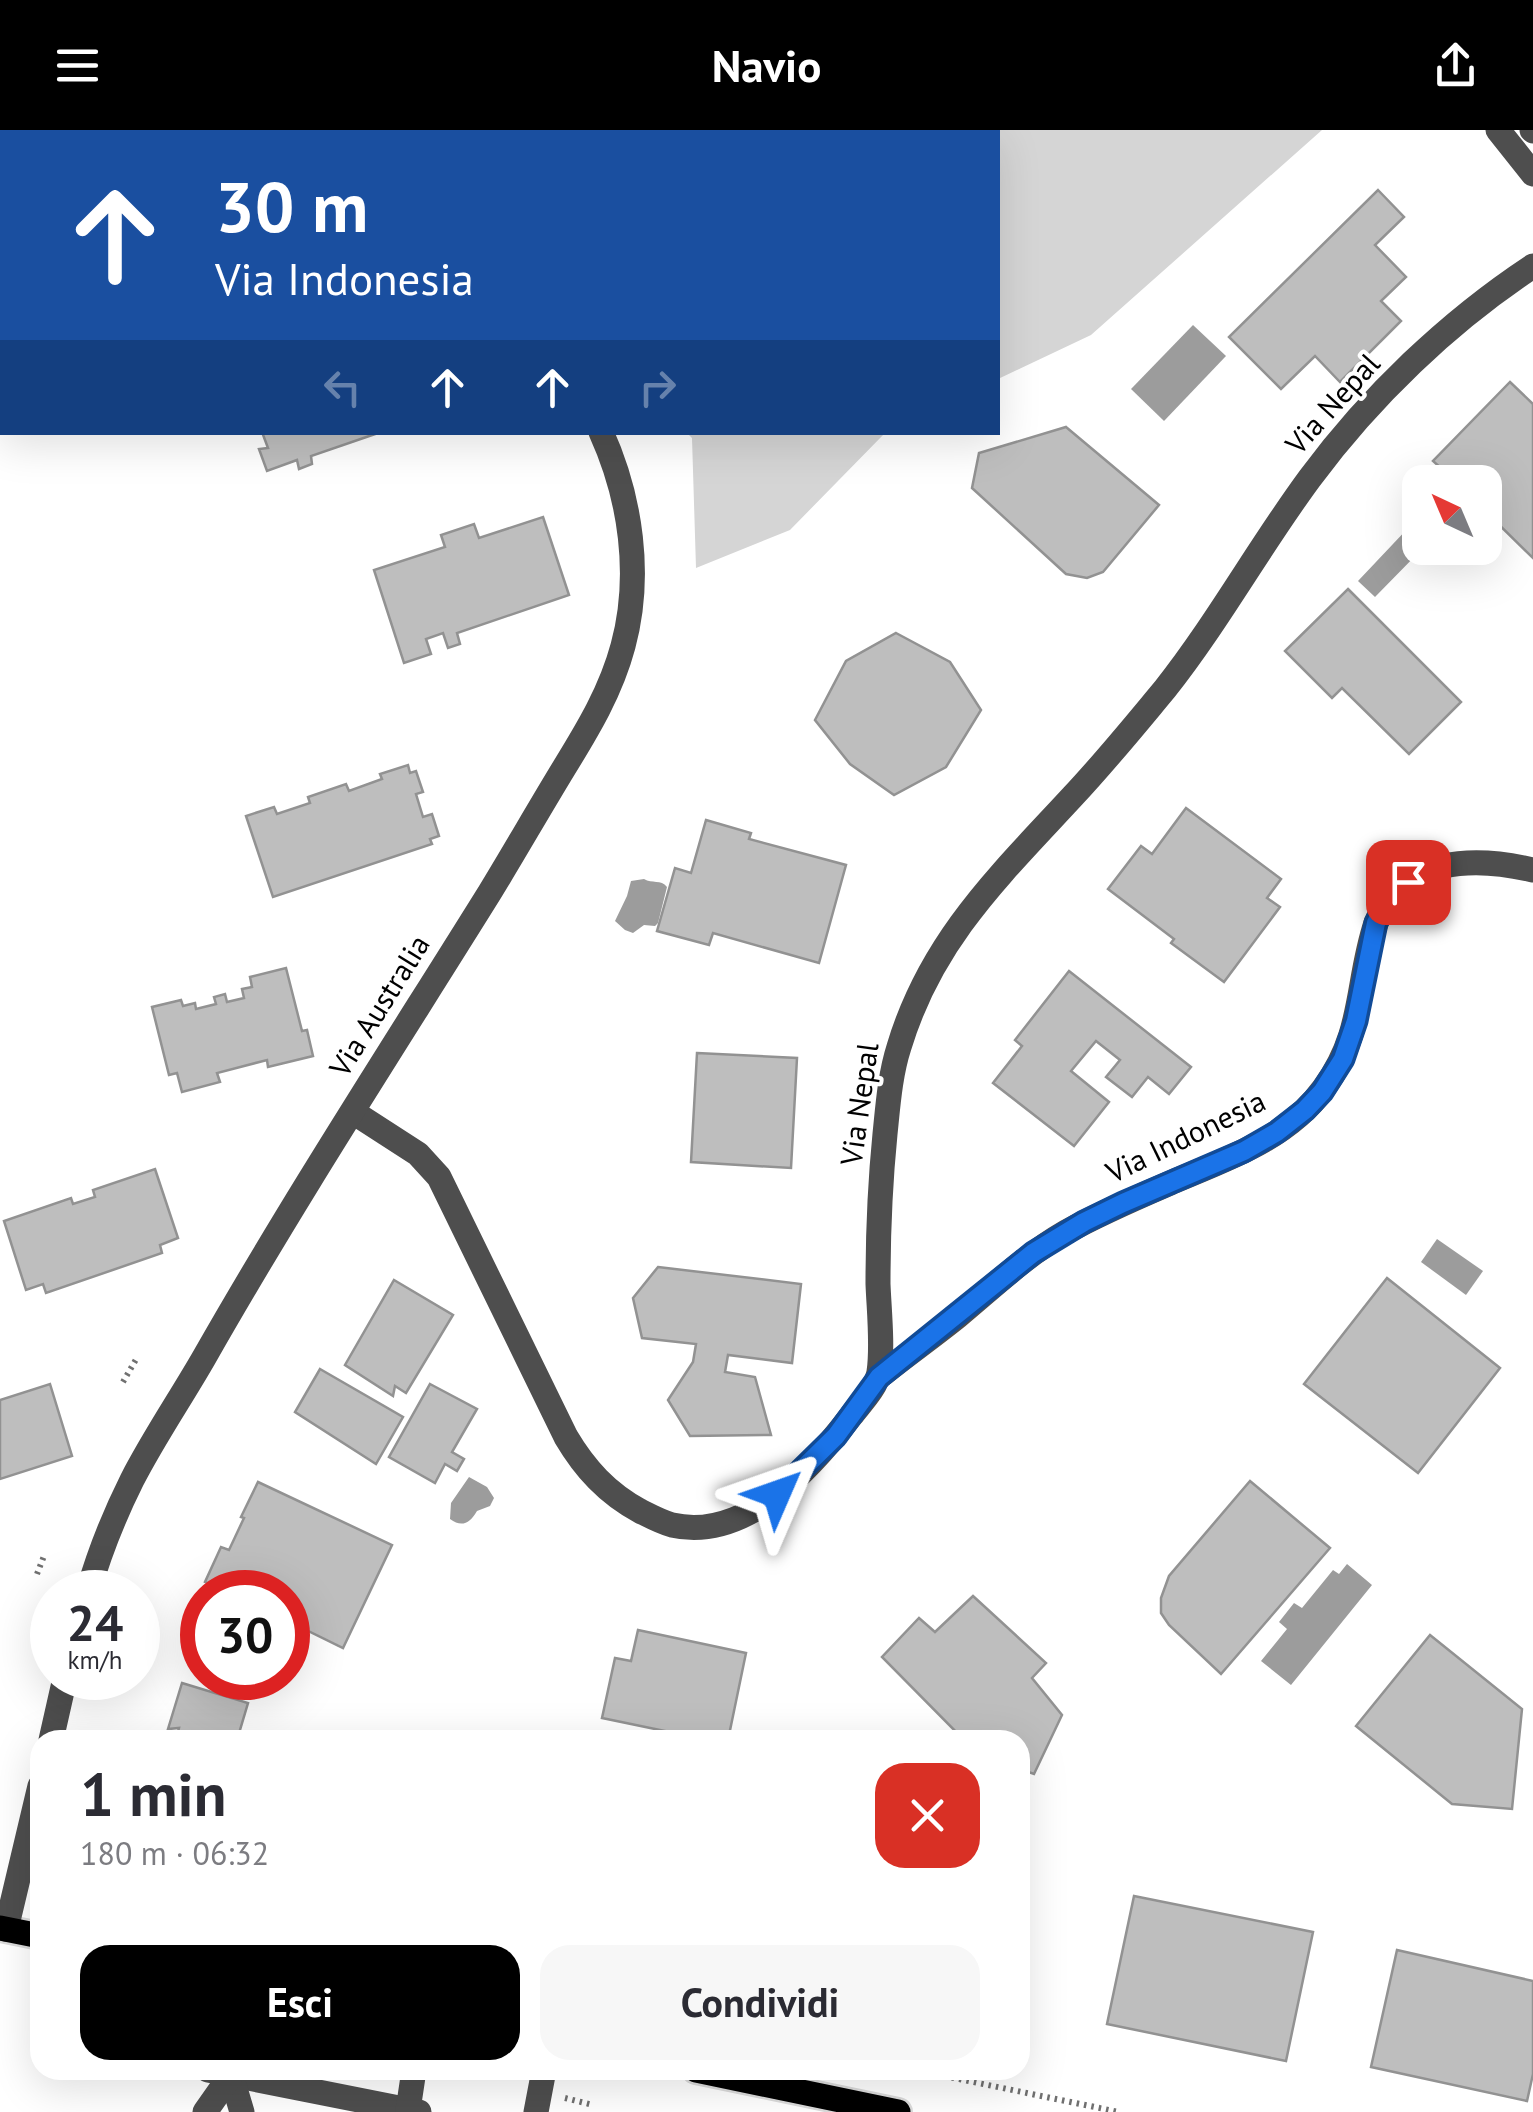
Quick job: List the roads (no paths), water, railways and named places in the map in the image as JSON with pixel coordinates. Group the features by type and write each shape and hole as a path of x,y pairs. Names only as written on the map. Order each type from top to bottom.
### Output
{"main road":[{"path":"3,1928 30,1934"},
{"path":"744,2080 898,2112"}],"street":[{"path":"1498,130 1533,174"},
{"name":"Via Nepal","path":"879,1377 878,1232 890,1084 910,1013 938,957 989,885 1076,794 1168,684 1340,440 1442,336 1533,266"},
{"name":"Via Australia","path":"95,1570 138,1468 596,717 619,662 629,621 632,560 630,522 622,488 602,435"},
{"name":"Via Indonesia","path":"879,1377 1051,1242 1123,1203 1244,1151 1305,1110 1343,1059 1356,1021 1376,923 1385,905 1408,882 1429,870 1459,863 1492,862 1533,870"},
{"path":"353,1112 418,1154 438,1177 575,1453 610,1492 660,1521 708,1526 737,1518 764,1504 822,1451 879,1377"},
{"path":"53,1730 59,1700"},
{"path":"3,1928 30,1824"},
{"path":"205,2112 219,2080"},
{"path":"227,2080 242,2112"},
{"path":"262,2080 413,2111 414,2080"},
{"path":"536,2112 542,2080"}]}
